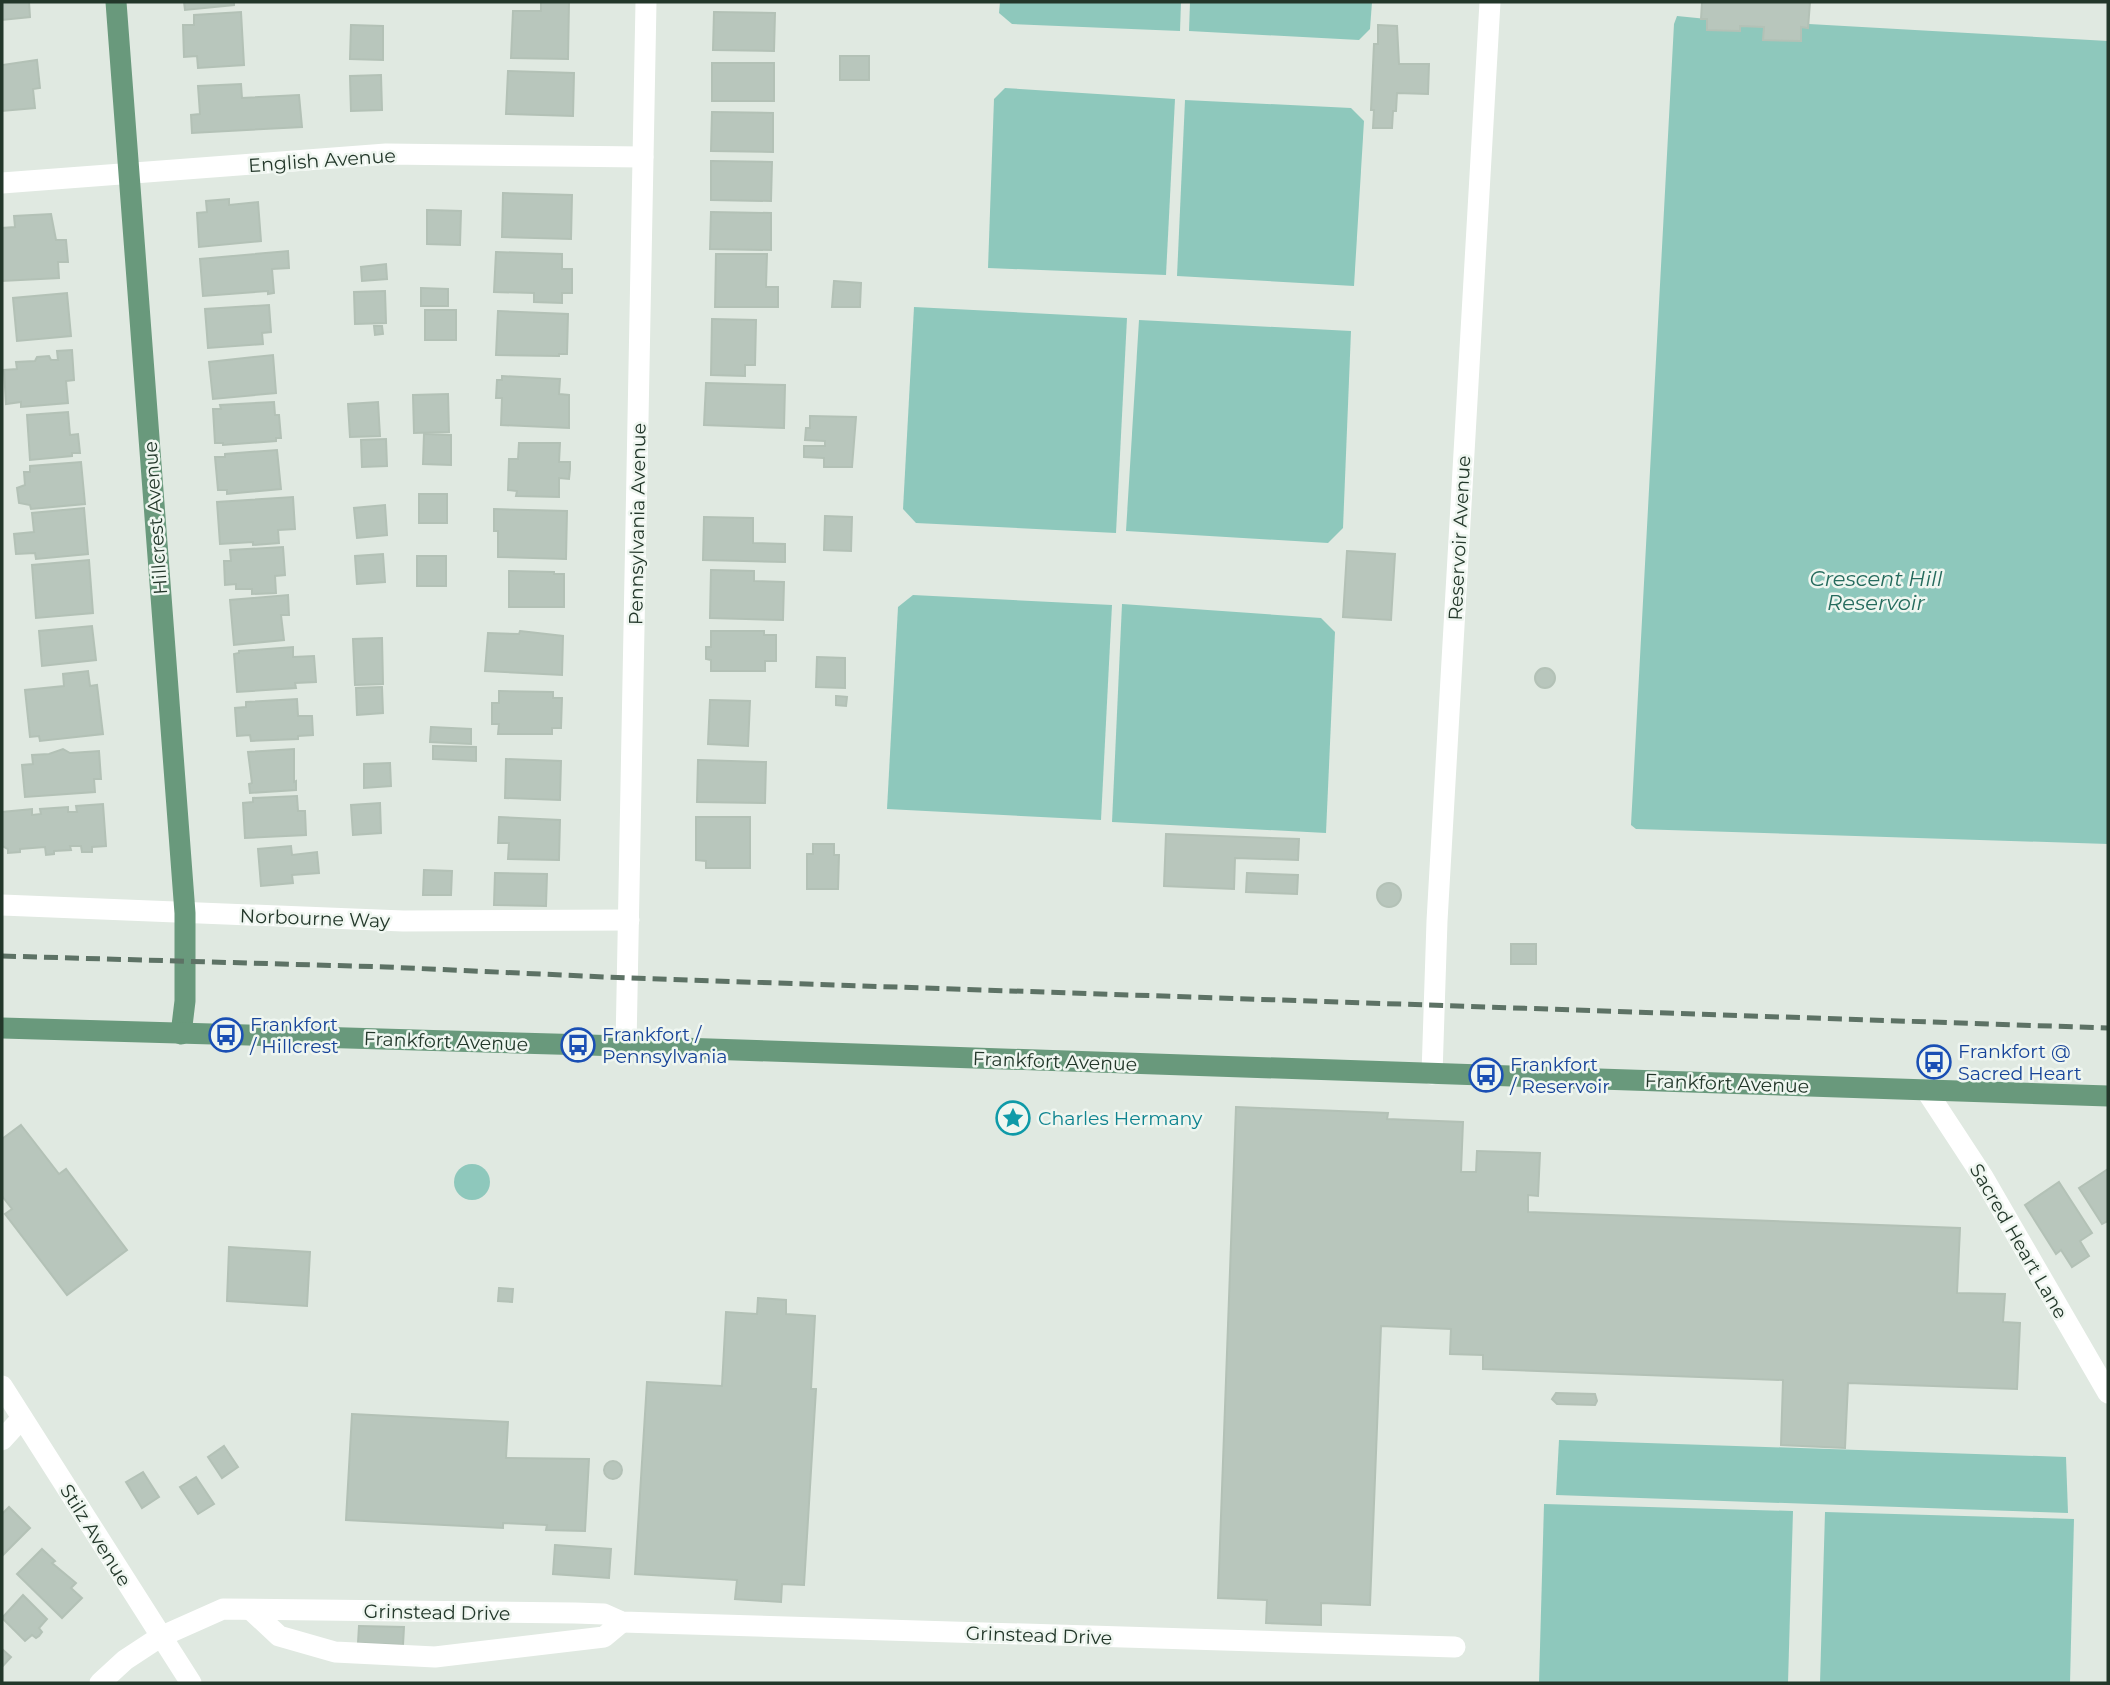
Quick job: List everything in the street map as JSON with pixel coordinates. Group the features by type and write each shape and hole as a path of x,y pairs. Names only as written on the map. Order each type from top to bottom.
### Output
{"main road":[{"name":"Hillcrest Avenue","path":"116,2 185,913 186,1001 181,1034"},
{"name":"Frankfort Avenue","path":"2,1028 626,1046 2108,1097"}],"street":[{"name":"Pennsylvania Avenue","path":"626,1046 646,2"},
{"name":"Reservoir Avenue","path":"1432,1074 1437,921 1490,2"},
{"name":"English Avenue","path":"2,183 386,154 643,157"},
{"name":"Norbourne Way","path":"2,905 403,921 629,920"},
{"name":"Sacred Heart Lane","path":"1926,1090 1983,1177 2108,1393"},
{"name":"Stilz Avenue","path":"2,1386 191,1683"},
{"path":"2,1440 22,1418"},
{"name":"Grinstead Drive","path":"100,1683 125,1660 160,1637 223,1609 604,1614 622,1622 1455,1647"},
{"name":"Grinstead Drive","path":"251,1610 279,1636 335,1652 435,1657 604,1637 622,1622"}],"water":[{"path":"1000,2 1181,2 1180,31 1012,24 999,13"},
{"path":"1190,2 1372,2 1370,29 1359,40 1189,31"},
{"name":"Crescent Hill Reservoir","path":"1677,16 1707,19 1707,30 1739,31 1740,26 1764,27 1763,40 1800,41 1801,27 1808,28 1809,24 2108,41 2108,844 1636,829 1631,825 1674,24"},
{"path":"1005,88 1175,99 1166,275 988,268 994,99"},
{"path":"1185,100 1351,108 1364,121 1354,286 1177,276"},
{"path":"914,307 1127,318 1116,533 916,523 903,509"},
{"path":"1139,320 1351,331 1343,528 1328,543 1126,531"},
{"path":"913,595 1112,605 1101,820 887,809 898,607"},
{"path":"1122,604 1321,618 1335,632 1326,833 1112,822"},
{"path":"472,1164 484,1170 490,1182 484,1194 472,1200 460,1194 454,1182 460,1170"},
{"path":"1559,1440 2066,1457 2068,1513 1556,1495"},
{"path":"1544,1504 1793,1511 1788,1683 1539,1683"},
{"path":"1825,1512 2074,1519 2070,1683 1820,1683"}],"building":[{"path":"2,2 29,2 30,17 2,20"},
{"path":"184,2 234,2 234,5 185,10"},
{"path":"541,2 569,2 568,59 511,58 513,11 541,11"},
{"path":"1702,2 1810,2 1808,28 1801,27 1801,41 1763,40 1764,27 1740,26 1740,31 1707,30 1707,19 1701,19"},
{"path":"241,12 244,65 198,68 197,56 184,57 183,25 194,25 194,15"},
{"path":"714,12 775,13 774,51 713,50"},
{"path":"351,25 383,26 383,60 350,59"},
{"path":"1378,25 1397,26 1399,64 1429,64 1428,94 1397,93 1392,128 1373,128 1374,110 1371,110 1374,44 1378,44"},
{"path":"840,56 869,56 869,80 840,80"},
{"path":"37,60 40,88 33,89 35,108 2,111 2,65"},
{"path":"712,63 774,63 774,101 712,101"},
{"path":"508,71 574,73 573,116 506,114"},
{"path":"381,75 382,110 351,111 350,76"},
{"path":"241,84 242,98 299,95 302,127 192,133 191,115 200,114 198,86"},
{"path":"712,112 773,113 773,152 711,151"},
{"path":"711,161 772,162 771,201 711,200"},
{"path":"503,193 572,195 571,239 502,237"},
{"path":"229,199 229,205 258,202 261,241 199,247 197,213 207,212 206,201"},
{"path":"427,210 461,211 460,245 427,244"},
{"path":"711,212 771,213 771,250 710,249"},
{"path":"51,214 56,240 66,240 68,262 58,262 59,278 2,281 2,228 15,227 14,216"},
{"path":"288,251 289,268 272,269 274,293 268,294 268,291 203,296 200,259"},
{"path":"496,252 562,254 562,269 572,269 572,293 562,293 562,303 534,302 534,293 494,292"},
{"path":"716,254 767,254 766,287 778,287 778,307 715,307"},
{"path":"386,264 387,279 362,281 361,267"},
{"path":"834,281 861,283 860,307 832,307"},
{"path":"421,288 448,289 448,306 421,306"},
{"path":"385,291 386,323 355,324 354,292"},
{"path":"67,293 71,336 17,341 13,298"},
{"path":"269,305 271,332 262,333 263,344 208,348 205,309"},
{"path":"425,310 456,310 456,340 425,340"},
{"path":"498,311 568,314 567,354 496,355"},
{"path":"712,319 756,320 755,365 745,365 745,376 711,375"},
{"path":"374,326 382,326 383,334 375,335"},
{"path":"72,350 74,380 66,381 68,403 21,407 21,402 6,404 4,370 17,369 16,362 35,361 37,357 49,356 51,360 58,360 57,351"},
{"path":"273,355 276,393 213,399 209,362"},
{"path":"502,376 560,379 559,394 569,395 569,428 501,425 502,398 496,398 497,380 502,380"},
{"path":"706,383 785,385 784,428 704,425"},
{"path":"448,394 449,432 414,433 413,395"},
{"path":"274,402 275,415 279,415 281,438 276,438 276,441 223,445 215,443 213,409 221,409 220,405"},
{"path":"378,402 380,436 350,437 348,404"},
{"path":"68,412 70,435 78,434 80,453 30,460 27,415"},
{"path":"810,416 856,417 852,467 824,467 824,458 804,457 804,446 825,446 825,441 805,440 806,428 810,428"},
{"path":"424,434 451,435 451,465 423,464"},
{"path":"386,439 387,466 362,467 361,440"},
{"path":"519,443 560,443 559,462 570,462 570,469 569,479 559,478 559,497 516,496 517,491 508,490 509,459 518,459"},
{"path":"277,450 281,489 227,494 227,490 218,490 215,457"},
{"path":"81,462 85,504 31,509 30,505 19,503 17,488 25,485 24,472 30,472 30,466"},
{"path":"419,494 447,494 447,523 419,523"},
{"path":"293,497 295,529 278,530 279,543 220,544 217,502"},
{"path":"385,505 387,535 357,538 354,508"},
{"path":"84,508 88,554 36,559 35,553 16,554 14,534 34,532 32,513"},
{"path":"494,509 567,511 566,559 498,557 498,531 494,531"},
{"path":"825,516 852,517 851,551 824,550"},
{"path":"704,517 753,518 753,543 785,544 785,562 703,560"},
{"path":"283,547 285,575 275,576 276,593 252,594 252,589 236,589 236,584 225,585 224,561 231,561 230,550"},
{"path":"1347,551 1395,554 1391,620 1343,617"},
{"path":"383,554 385,582 357,584 355,556"},
{"path":"417,556 446,556 446,586 417,586"},
{"path":"89,560 93,613 36,618 32,565"},
{"path":"711,570 754,571 754,581 784,582 783,620 710,618"},
{"path":"509,571 564,574 564,607 509,607"},
{"path":"288,595 289,615 281,615 284,640 234,645 230,600"},
{"path":"92,626 96,660 42,666 39,631"},
{"path":"520,631 563,636 562,675 485,671 488,633 519,634"},
{"path":"711,631 764,631 764,635 776,635 776,661 765,661 765,671 711,671 711,660 706,659 706,647 711,647"},
{"path":"382,638 383,684 355,685 353,639"},
{"path":"293,647 293,657 314,656 316,682 295,683 296,688 237,692 234,654 239,651"},
{"path":"817,657 845,658 845,688 816,687"},
{"path":"1545,668 1552,671 1555,678 1552,685 1545,688 1538,685 1535,678 1538,671"},
{"path":"88,671 90,686 97,685 103,734 40,741 39,736 30,737 25,690 64,686 63,674"},
{"path":"382,687 383,713 357,715 356,688"},
{"path":"499,691 553,692 553,698 562,698 561,728 552,728 552,734 498,734 499,724 492,724 492,703 499,703"},
{"path":"836,696 847,697 846,706 836,705"},
{"path":"297,699 298,716 312,716 313,735 298,736 298,739 251,741 250,735 237,736 235,708 246,707 246,702"},
{"path":"710,700 750,701 748,746 708,744"},
{"path":"431,727 471,729 471,744 430,742"},
{"path":"433,746 476,747 476,761 433,759"},
{"path":"63,749 70,753 99,751 101,779 94,779 95,792 25,797 22,765 33,764 32,755 49,754"},
{"path":"294,749 296,790 250,793 249,784 252,783 248,752"},
{"path":"506,759 561,761 560,800 505,798"},
{"path":"698,760 766,762 765,803 697,802"},
{"path":"390,763 391,786 364,788 364,764"},
{"path":"297,796 298,811 305,811 306,835 245,838 243,803 253,802 253,798"},
{"path":"380,803 381,833 353,835 351,805"},
{"path":"103,804 106,846 92,847 92,852 82,852 81,846 70,846 71,850 54,851 54,854 46,855 45,847 8,853 8,849 2,846 2,812 32,809 32,815 41,814 40,809 68,807 68,812 77,812 76,806"},
{"path":"499,817 560,820 559,860 508,859 509,843 498,843"},
{"path":"696,817 750,817 750,868 706,868 706,861 696,860"},
{"path":"1166,834 1299,839 1298,860 1235,858 1234,889 1164,886"},
{"path":"813,844 834,844 834,855 839,855 838,889 807,889 807,854 813,854"},
{"path":"291,846 292,855 317,852 319,873 292,875 293,883 261,886 258,849"},
{"path":"424,870 452,871 451,895 423,895"},
{"path":"495,873 547,874 546,906 494,905"},
{"path":"1247,873 1298,875 1297,894 1246,892"},
{"path":"1389,883 1397,887 1401,895 1397,903 1389,907 1381,903 1377,895 1381,887"},
{"path":"1511,944 1536,944 1536,964 1511,964"},
{"path":"1236,1107 1388,1113 1387,1119 1463,1122 1461,1172 1476,1172 1477,1151 1540,1153 1538,1196 1528,1195 1528,1212 1960,1228 1957,1293 2005,1294 2003,1322 2020,1323 2017,1389 1848,1383 1845,1448 1781,1445 1783,1380 1483,1369 1483,1355 1450,1354 1451,1329 1381,1326 1370,1605 1321,1603 1321,1625 1266,1623 1267,1600 1218,1598"},
{"path":"21,1125 59,1174 66,1169 127,1250 67,1295 5,1214 12,1209 2,1196 2,1139"},
{"path":"2108,1169 2108,1221 2102,1224 2079,1188"},
{"path":"2059,1182 2092,1233 2080,1241 2089,1256 2072,1267 2061,1250 2056,1254 2025,1205"},
{"path":"229,1247 310,1252 307,1306 227,1301"},
{"path":"499,1288 513,1289 512,1302 498,1301"},
{"path":"758,1298 786,1300 786,1314 815,1316 811,1389 816,1389 804,1585 782,1584 781,1602 735,1599 737,1580 635,1574 647,1382 722,1386 726,1312 757,1314"},
{"path":"1556,1393 1595,1394 1597,1401 1595,1405 1557,1404 1552,1399"},
{"path":"352,1414 508,1422 506,1458 589,1459 585,1531 546,1530 547,1525 503,1523 503,1528 346,1520"},
{"path":"224,1446 238,1467 222,1478 208,1457"},
{"path":"613,1461 619,1464 622,1470 619,1476 613,1479 607,1476 604,1470 607,1464"},
{"path":"143,1472 159,1497 142,1508 126,1482"},
{"path":"196,1477 214,1504 198,1514 180,1487"},
{"path":"9,1507 30,1528 2,1556 2,1514"},
{"path":"555,1545 611,1549 609,1578 553,1574"},
{"path":"42,1549 55,1561 52,1563 76,1583 71,1588 82,1598 62,1618 17,1574"},
{"path":"23,1595 47,1619 39,1628 42,1632 39,1636 36,1638 32,1635 25,1641 2,1618"},
{"path":"359,1626 404,1627 403,1645 358,1643"},
{"path":"2,1649 11,1657 2,1667"}],"railway":[{"path":"2,956 386,967 628,978 2108,1028"}],"place":[{"name":"Frankfort / Hillcrest","path":"226,1035"},
{"name":"Frankfort / Pennsylvania","path":"578,1045"},
{"name":"Frankfort @ Sacred Heart","path":"1934,1062"},
{"name":"Frankfort / Reservoir","path":"1486,1075"},
{"name":"Charles Hermany","path":"1013,1118"}]}
